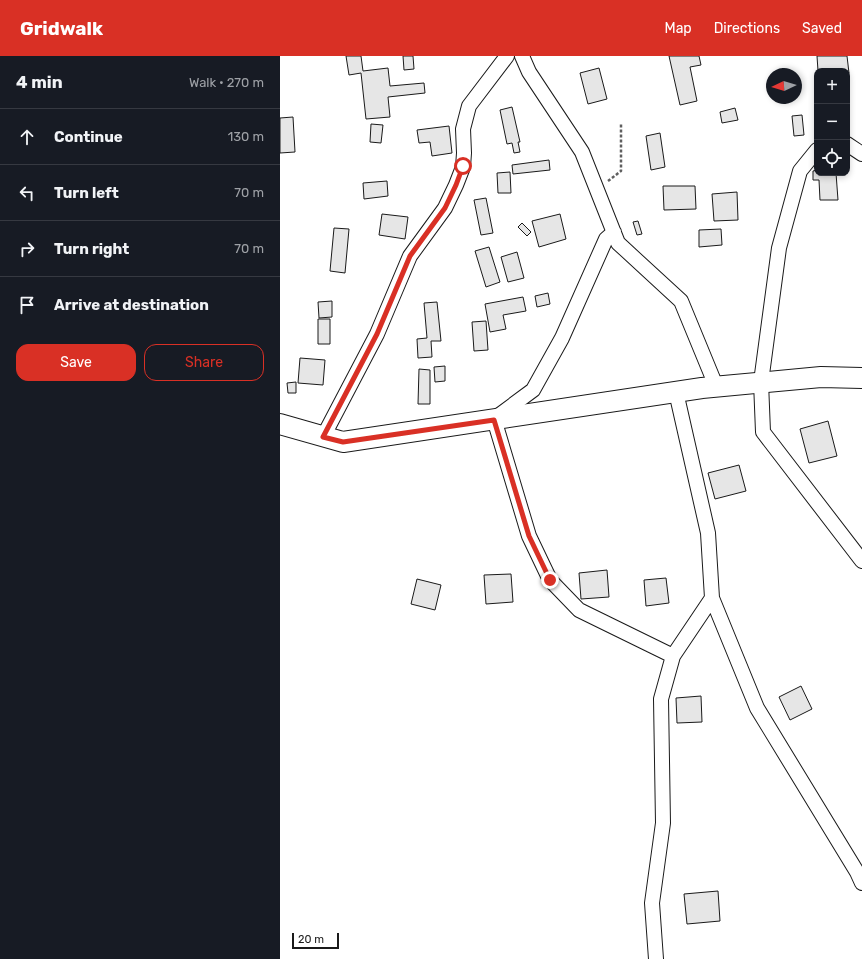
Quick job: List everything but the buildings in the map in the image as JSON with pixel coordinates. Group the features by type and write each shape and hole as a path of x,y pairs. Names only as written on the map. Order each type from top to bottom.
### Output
{"street":[{"path":"323,437 377,334 410,256 445,208 456,185 463,166 464,153 462,129 469,106 507,56"},
{"path":"522,56 529,72 582,152 618,243 681,301 716,386"},
{"path":"850,146 862,154"},
{"path":"814,154 800,171 779,248 761,382 763,432 862,561"},
{"path":"494,420 533,390 562,338 606,239 614,232"},
{"path":"280,424 343,442 716,386 821,377 862,378"},
{"path":"676,392 708,533 712,598 757,708 857,872 862,883"},
{"path":"494,420 529,536 550,580 579,610 673,656"},
{"path":"656,959 652,903 663,823 661,699 673,656 712,598"}],"path":[{"path":"597,189 621,171 621,124"}],"route":[{"path":"463,166 445,208 410,256 377,334 323,437 343,442 494,420 529,536 550,580"}]}
